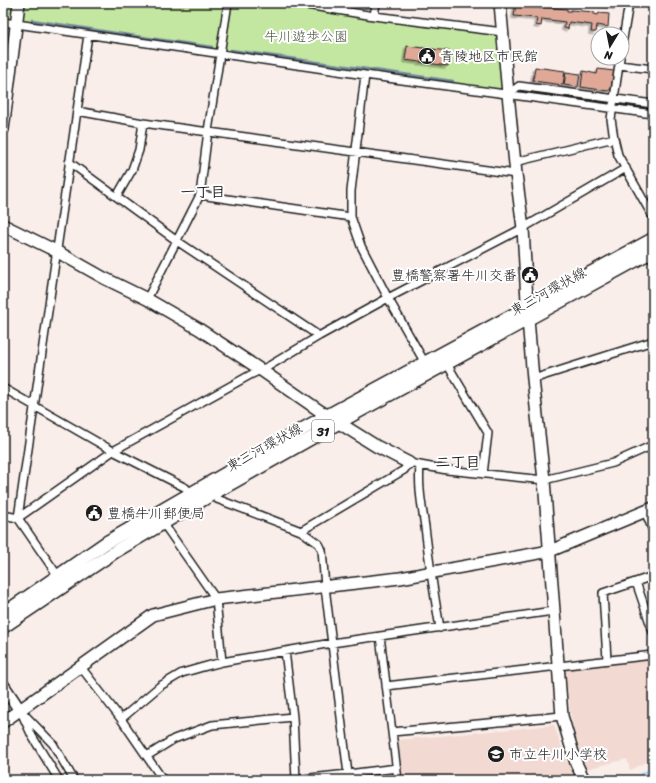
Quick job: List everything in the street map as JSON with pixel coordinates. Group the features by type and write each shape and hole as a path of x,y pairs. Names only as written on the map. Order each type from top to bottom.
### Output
{"main road":[{"name":"東三河環状線","path":"3,614 107,542 190,494 333,419 448,364 527,313 653,239"},
{"name":"東三河環状線","path":"3,627 116,551 425,363 653,251"}],"street":[{"path":"3,129 19,3"},
{"path":"147,299 200,195 208,131 228,3"},
{"path":"294,3 374,16 503,32"},
{"path":"374,16 376,3"},
{"path":"500,3 516,174 523,228 527,313 544,480 562,716 576,763 584,780"},
{"path":"625,26 629,3"},
{"path":"3,22 365,75 653,114"},
{"path":"58,576 18,518 88,35"},
{"path":"630,64 653,69"},
{"path":"618,66 611,119 614,138 618,155 653,217"},
{"path":"365,75 350,191 351,217 361,246 388,298 425,363"},
{"path":"508,94 519,86 653,104"},
{"path":"77,111 143,123 516,174"},
{"path":"117,196 132,170 139,150 143,123"},
{"path":"515,162 614,138"},
{"path":"69,162 177,241 319,336"},
{"path":"3,515 18,518 113,451 252,374 262,370 319,336 388,298 523,228 626,168"},
{"path":"200,195 351,217"},
{"path":"3,225 56,251 199,328 333,419 376,446 414,464 483,474 544,480 613,463 653,445"},
{"path":"533,379 653,341"},
{"path":"448,364 488,433 483,474"},
{"path":"3,388 113,451 186,488 190,494"},
{"path":"301,531 414,464"},
{"path":"414,464 419,473 431,573 440,628"},
{"path":"214,492 217,499 301,531 319,544 322,550 325,587 348,774"},
{"path":"3,722 19,709 153,615 216,599 431,573 550,551 649,510 653,531"},
{"path":"163,523 216,599 222,662"},
{"path":"607,660 603,593 653,576"},
{"path":"636,582 653,632"},
{"path":"121,719 160,686 182,673 222,662 332,643 553,611"},
{"path":"380,636 398,780"},
{"path":"284,651 293,717 296,780"},
{"path":"386,686 653,655"},
{"path":"80,666 121,719 163,780"},
{"path":"3,685 19,709 32,736 59,780"},
{"path":"19,709 53,744 74,780"},
{"path":"392,732 562,716"},
{"path":"147,756 174,739 212,725 293,717"},
{"path":"292,780 397,768"}],"shaded area":[{"path":"653,660 653,759 630,770 627,759 586,769 572,724 565,672 568,668"},
{"path":"554,725 566,760 577,780 403,780 398,740"}],"green space":[{"name":"牛川遊歩公園","path":"3,3 294,3 503,32 508,94 3,22"}],"building":[{"path":"516,3 540,5 539,8 544,7 567,9 567,11 594,12 594,14 598,15 599,13 609,14 608,26 592,26 569,22 568,29 564,28 565,22 542,19 541,26 536,25 537,18 514,16"},
{"path":"599,3 618,3 617,7"},
{"name":"青陵地区市民館","path":"407,46 449,51 448,66 405,60"},
{"path":"535,67 565,71 563,85 533,81"},
{"path":"598,69 614,71 611,89 608,91 581,87 583,71 597,74"},
{"path":"566,72 580,74 578,87 564,85"}],"waterway":[{"path":"32,20 212,47"},
{"path":"231,50 453,81"},
{"path":"645,780 653,776"}],"place":[{"name":"青陵地区市民館","path":"427,56"},
{"name":"豊橋警察署牛川交番","path":"530,275"},
{"name":"豊橋牛川郵便局","path":"94,513"},
{"name":"市立牛川小学校","path":"496,754"}],"district":[{"name":"一丁目","path":"203,192"},
{"name":"二丁目","path":"458,462"}]}
